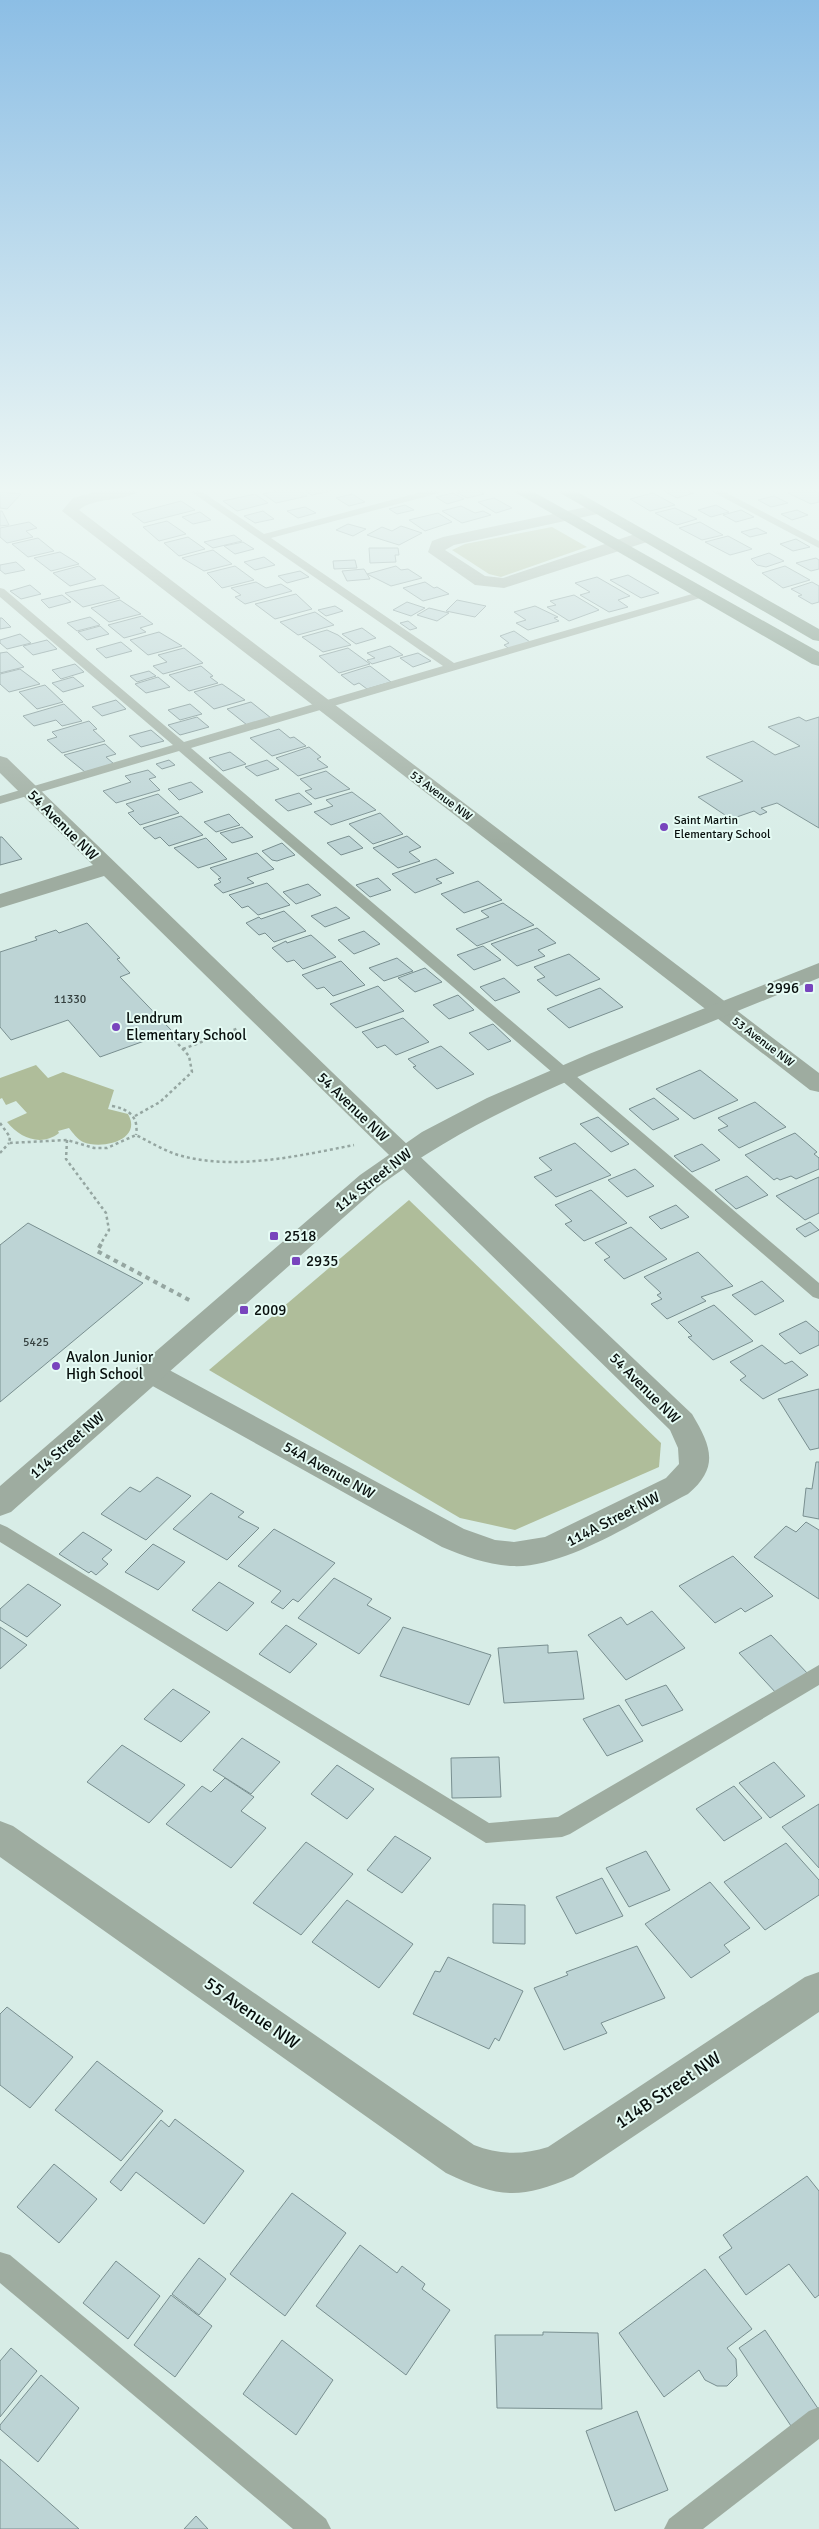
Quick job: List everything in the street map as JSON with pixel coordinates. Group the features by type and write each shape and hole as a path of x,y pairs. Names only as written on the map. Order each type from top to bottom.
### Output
{"main road":[{"path":"729,609 819,660"},
{"path":"772,609 819,636"}],"street":[{"name":"53 Avenue NW","path":"195,609 819,1085"},
{"name":"54 Avenue NW","path":"0,762 106,868 681,1422 690,1437 695,1457"},
{"path":"0,901 106,868"},
{"name":"114 Street NW","path":"0,1504 369,1181 430,1137 486,1107 562,1073 819,970"},
{"name":"54A Avenue NW","path":"150,1372 453,1538 473,1547 513,1554"},
{"name":"114A Street NW","path":"513,1554 537,1552 567,1544 677,1486 686,1480 694,1468 695,1457"},
{"name":"55 Avenue NW","path":"0,1837 460,2159 485,2171 511,2174"},
{"name":"114B Street NW","path":"511,2174 534,2172 559,2163 819,1990"}],"lane":[{"path":"21,609 819,1293"},
{"path":"369,609 453,668"},
{"path":"0,800 652,609"},
{"path":"0,1532 486,1833 562,1826 819,1674"},
{"path":"0,2265 316,2529"},
{"path":"679,2529 819,2421"}],"path":[{"path":"183,1049 263,1019"},
{"path":"135,1116 160,1102 192,1072 190,1057 170,1035"},
{"path":"9,1143 67,1140 94,1148 107,1148 136,1135 139,1125 135,1116 129,1110 112,1106"},
{"path":"0,1123 10,1137 9,1143 0,1153"},
{"path":"136,1135 162,1149 181,1156 239,1161 280,1159 354,1146"},
{"path":"67,1140 66,1159 106,1213 109,1230 97,1251 216,1314"}],"green space":[{"path":"36,1065 48,1078 63,1072 114,1090 108,1109 128,1114 131,1123 130,1130 118,1141 100,1145 83,1142 69,1128 58,1131 59,1133 52,1137 38,1140 24,1136 12,1128 7,1122 27,1113 16,1101 6,1105 2,1098 0,1099 0,1078"},
{"path":"409,1200 661,1443 659,1467 515,1530 460,1518 209,1370"}],"building":[{"path":"92,609 134,609 141,614 109,622"},
{"path":"262,609 312,609 275,619"},
{"path":"340,609 343,611 326,616 318,610"},
{"path":"395,609 423,609 411,616 393,610"},
{"path":"427,609 449,613 437,621 417,615"},
{"path":"448,609 483,609 475,617 446,611"},
{"path":"524,609 541,609 558,617 554,618 559,621 528,630 516,623 526,620 514,612"},
{"path":"550,609 599,610 569,621"},
{"path":"604,609 620,609 609,612"},
{"path":"315,612 334,625 298,635 280,622"},
{"path":"142,616 153,624 140,628 146,632 124,638 108,625"},
{"path":"90,617 100,625 77,631 67,623"},
{"path":"0,618 2,618 11,627 0,629"},
{"path":"408,621 417,628 410,630 400,623"},
{"path":"100,626 109,634 87,640 78,632"},
{"path":"362,628 376,638 356,644 342,634"},
{"path":"327,630 338,635 351,645 323,652 302,637"},
{"path":"514,631 533,644 511,650 504,645 509,643 500,636"},
{"path":"159,632 182,646 148,655 130,640"},
{"path":"20,634 31,643 7,649 0,643 0,640"},
{"path":"47,640 57,649 33,655 23,646"},
{"path":"121,642 132,651 106,658 96,649"},
{"path":"390,646 403,655 372,664 367,660 375,658 367,653"},
{"path":"184,648 203,663 163,674 153,666 167,662 158,655"},
{"path":"348,648 370,664 339,673 319,656"},
{"path":"7,652 24,667 0,673 0,653"},
{"path":"418,653 431,661 413,667 400,658"},
{"path":"75,664 84,672 61,679 52,670"},
{"path":"201,666 218,683 189,691 169,675"},
{"path":"370,666 391,682 367,689 359,683 354,685 341,675"},
{"path":"20,669 40,684 9,692 0,684 0,674"},
{"path":"149,671 156,676 137,682 130,676"},
{"path":"73,677 84,686 63,692 52,683"},
{"path":"158,677 170,687 146,693 135,684"},
{"path":"222,684 245,700 214,709 194,692"},
{"path":"45,685 63,702 37,709 19,692"},
{"path":"116,700 126,709 102,716 92,707"},
{"path":"251,702 271,718 247,725 227,709"},
{"path":"64,704 82,721 62,726 56,720 34,726 23,716"},
{"path":"190,704 202,714 180,720 168,710"},
{"path":"197,717 209,727 180,735 168,725"},
{"path":"799,717 806,721 819,717 819,828 777,803 761,808 767,812 760,815 754,811 731,819 698,797 743,781 706,757 753,741 775,755 800,746 768,727"},
{"path":"89,721 97,729 93,730 105,741 62,753 47,740 57,737 52,732"},
{"path":"279,729 290,738 294,737 306,746 272,756 250,738"},
{"path":"151,730 164,741 141,747 129,736"},
{"path":"105,744 116,754 106,757 114,764 85,772 64,755"},
{"path":"309,747 321,757 317,759 328,767 298,776 276,758"},
{"path":"230,752 246,764 223,771 209,758"},
{"path":"169,760 175,765 162,769 156,764"},
{"path":"267,760 279,769 257,776 245,767"},
{"path":"148,770 156,777 149,779 160,790 116,803 103,791 131,782 125,776"},
{"path":"326,771 350,789 315,799 305,791 312,789 300,779"},
{"path":"191,782 203,792 179,800 168,789"},
{"path":"352,792 376,810 331,825 314,812 333,806 326,800"},
{"path":"299,793 312,804 288,811 275,800"},
{"path":"158,794 179,813 140,825 128,813 134,811 126,804"},
{"path":"380,813 403,834 373,844 349,824"},
{"path":"229,814 240,825 216,832 204,822"},
{"path":"181,816 203,835 169,846 160,837 155,839 143,828"},
{"path":"242,827 253,837 232,843 220,833"},
{"path":"349,836 363,848 341,855 327,843"},
{"path":"407,836 421,847 409,852 420,861 398,868 373,848"},
{"path":"0,837 2,837 22,859 0,865"},
{"path":"206,838 227,859 198,868 174,848"},
{"path":"282,843 295,855 277,861 272,860 262,851"},
{"path":"257,853 274,869 247,878 254,883 223,893 214,885 221,882 218,879 221,878 210,868"},
{"path":"436,859 454,873 436,879 442,883 415,893 392,874"},
{"path":"378,878 391,890 370,897 356,885"},
{"path":"478,881 502,900 464,913 441,894"},
{"path":"267,883 290,905 258,915 248,906 242,908 229,895"},
{"path":"308,884 321,895 296,904 283,892"},
{"path":"503,903 534,925 477,946 456,929 489,917 481,911"},
{"path":"336,907 350,918 325,927 311,916"},
{"path":"284,911 306,931 274,942 265,933 259,935 246,923 259,917 261,919"},
{"name":"Lendrum Elementary School","path":"87,923 120,958 117,959 130,973 120,977 172,1031 100,1057 68,1020 11,1040 0,1027 0,952 37,940 35,937 56,930 59,933"},
{"path":"537,928 556,943 538,950 545,956 517,966 491,944"},
{"path":"364,931 380,944 354,954 338,940"},
{"path":"311,935 336,957 303,969 294,960 287,962 272,948 286,941 287,943"},
{"path":"483,946 501,960 474,970 457,955"},
{"path":"569,954 600,979 556,996 537,980 545,977 534,967"},
{"path":"397,958 413,971 384,981 369,968"},
{"path":"341,961 365,985 333,996 324,987 317,989 302,975"},
{"path":"425,968 442,982 415,992 398,978"},
{"path":"504,978 520,992 495,1001 480,987"},
{"path":"378,986 404,1011 356,1028 330,1004"},
{"path":"600,988 623,1007 569,1028 547,1009"},
{"path":"458,995 474,1010 449,1019 433,1005"},
{"path":"403,1018 429,1042 396,1055 385,1045 377,1048 362,1032"},
{"path":"493,1024 511,1041 488,1050 469,1033"},
{"path":"441,1046 474,1074 437,1089 413,1067 416,1066 408,1059"},
{"path":"700,1070 738,1100 694,1119 656,1089"},
{"path":"654,1098 679,1119 653,1130 629,1109"},
{"path":"755,1102 786,1127 739,1148 718,1130 728,1126 718,1118"},
{"path":"598,1117 629,1144 611,1152 580,1124"},
{"path":"795,1133 817,1152 814,1154 819,1158 819,1169 796,1179 791,1176 774,1180 745,1155"},
{"path":"575,1143 611,1175 556,1197 534,1177 552,1170 539,1158"},
{"path":"702,1144 720,1160 692,1172 674,1156"},
{"path":"635,1169 654,1186 627,1197 608,1180"},
{"path":"747,1176 768,1195 736,1209 715,1190"},
{"path":"819,1177 819,1213 805,1220 776,1196"},
{"path":"591,1190 627,1223 584,1241 565,1224 572,1221 555,1205"},
{"path":"676,1205 689,1217 661,1229 649,1217"},
{"path":"810,1222 819,1230 805,1237 796,1229"},
{"name":"Avalon Junior High School","path":"28,1223 143,1283 0,1402 0,1245"},
{"path":"631,1227 667,1259 624,1279 604,1260 610,1257 595,1243"},
{"path":"698,1252 733,1286 701,1297 706,1301 667,1319 651,1304 662,1299 657,1295 661,1293 644,1277"},
{"path":"762,1281 784,1301 755,1315 732,1295"},
{"path":"714,1305 753,1341 713,1360 688,1337 692,1336 678,1322"},
{"path":"806,1321 819,1332 819,1345 800,1354 779,1334"},
{"path":"762,1345 785,1364 792,1361 808,1375 763,1399 740,1380 746,1376 730,1362"},
{"path":"819,1389 819,1448 810,1450 778,1399"},
{"path":"816,1462 819,1462 819,1519 803,1516 806,1488 812,1489"},
{"path":"157,1477 191,1496 146,1540 101,1514 130,1487 140,1492"},
{"path":"211,1493 244,1512 238,1517 259,1528 227,1560 173,1529"},
{"path":"806,1522 819,1530 819,1599 754,1557 786,1526 796,1532"},
{"path":"274,1529 335,1563 298,1602 293,1599 283,1609 271,1602 281,1591 238,1566"},
{"path":"83,1532 112,1550 102,1559 108,1564 96,1575 91,1571 89,1573 59,1554"},
{"path":"153,1544 185,1562 158,1590 125,1572"},
{"path":"733,1556 773,1596 745,1612 741,1608 715,1623 679,1586"},
{"path":"334,1578 372,1599 367,1605 391,1618 359,1654 298,1618"},
{"path":"219,1582 254,1603 227,1631 192,1610"},
{"path":"28,1584 61,1605 27,1637 0,1620 0,1609"},
{"path":"652,1611 685,1648 626,1680 588,1635 621,1617 627,1625"},
{"path":"286,1625 317,1644 290,1673 259,1654"},
{"path":"0,1627 27,1645 0,1669"},
{"path":"403,1627 491,1655 469,1705 380,1676"},
{"path":"771,1635 809,1675 777,1694 739,1653"},
{"path":"548,1645 548,1653 577,1651 584,1699 504,1703 498,1648"},
{"path":"666,1685 683,1710 642,1726 625,1700"},
{"path":"173,1689 210,1712 181,1742 144,1719"},
{"path":"619,1705 643,1741 607,1756 583,1719"},
{"path":"242,1738 280,1762 251,1794 213,1770"},
{"path":"122,1745 185,1785 149,1823 87,1782"},
{"path":"499,1757 501,1797 452,1798 451,1758"},
{"path":"774,1762 805,1796 770,1818 739,1783"},
{"path":"337,1765 374,1789 347,1819 311,1794"},
{"path":"225,1778 254,1797 241,1811 266,1828 231,1868 166,1824 202,1786 211,1792"},
{"path":"734,1786 762,1818 724,1841 696,1809"},
{"path":"819,1804 819,1868 782,1827"},
{"path":"395,1836 431,1858 402,1893 367,1870"},
{"path":"306,1842 353,1874 301,1935 253,1903"},
{"path":"786,1843 819,1880 819,1895 765,1930 724,1882"},
{"path":"646,1851 670,1890 629,1907 606,1868"},
{"path":"602,1878 623,1916 576,1934 556,1897"},
{"path":"710,1882 750,1928 724,1945 730,1952 691,1978 645,1924"},
{"path":"347,1900 413,1944 379,1988 312,1942"},
{"path":"493,1904 525,1905 525,1944 493,1943"},
{"path":"637,1946 665,1998 601,2023 607,2033 564,2050 534,1988 568,1975 566,1972"},
{"path":"448,1957 523,1991 499,2041 495,2038 489,2049 413,2014 435,1971 440,1972"},
{"path":"7,2007 73,2057 30,2108 0,2085 0,2014"},
{"path":"97,2061 163,2111 121,2161 55,2110"},
{"path":"175,2119 244,2171 204,2224 136,2172 121,2191 110,2182 161,2120 169,2127"},
{"path":"54,2164 97,2199 59,2243 17,2207"},
{"path":"807,2176 819,2191 819,2295 815,2298 789,2264 746,2295 719,2257 732,2248 723,2235"},
{"path":"292,2193 346,2233 285,2316 230,2274"},
{"path":"360,2245 397,2273 402,2266 425,2284 422,2289 450,2310 406,2375 316,2306"},
{"path":"199,2258 226,2279 199,2315 172,2294"},
{"path":"116,2261 160,2296 128,2339 83,2303"},
{"path":"705,2269 752,2329 727,2348 736,2359 737,2376 727,2386 717,2386 705,2380 699,2370 664,2397 619,2333"},
{"path":"171,2295 212,2326 175,2377 134,2345"},
{"path":"765,2330 819,2410 819,2419 797,2435 739,2348"},
{"path":"543,2332 598,2333 602,2409 497,2408 495,2335 543,2335"},
{"path":"282,2340 333,2380 296,2435 243,2394"},
{"path":"11,2348 37,2371 0,2417 0,2361"},
{"path":"41,2375 79,2408 38,2462 0,2429 0,2425"},
{"path":"637,2411 668,2490 615,2511 586,2431"},
{"path":"0,2459 79,2529 0,2529"},
{"path":"196,2516 208,2529 184,2529"}],"place":[{"name":"Saint Martin Elementary School","path":"664,827"},
{"name":"2996","path":"809,988"},
{"name":"Lendrum Elementary School","path":"116,1027"},
{"name":"2518","path":"274,1236"},
{"name":"2935","path":"296,1261"},
{"name":"2009","path":"244,1310"},
{"name":"Avalon Junior High School","path":"56,1366"}]}
